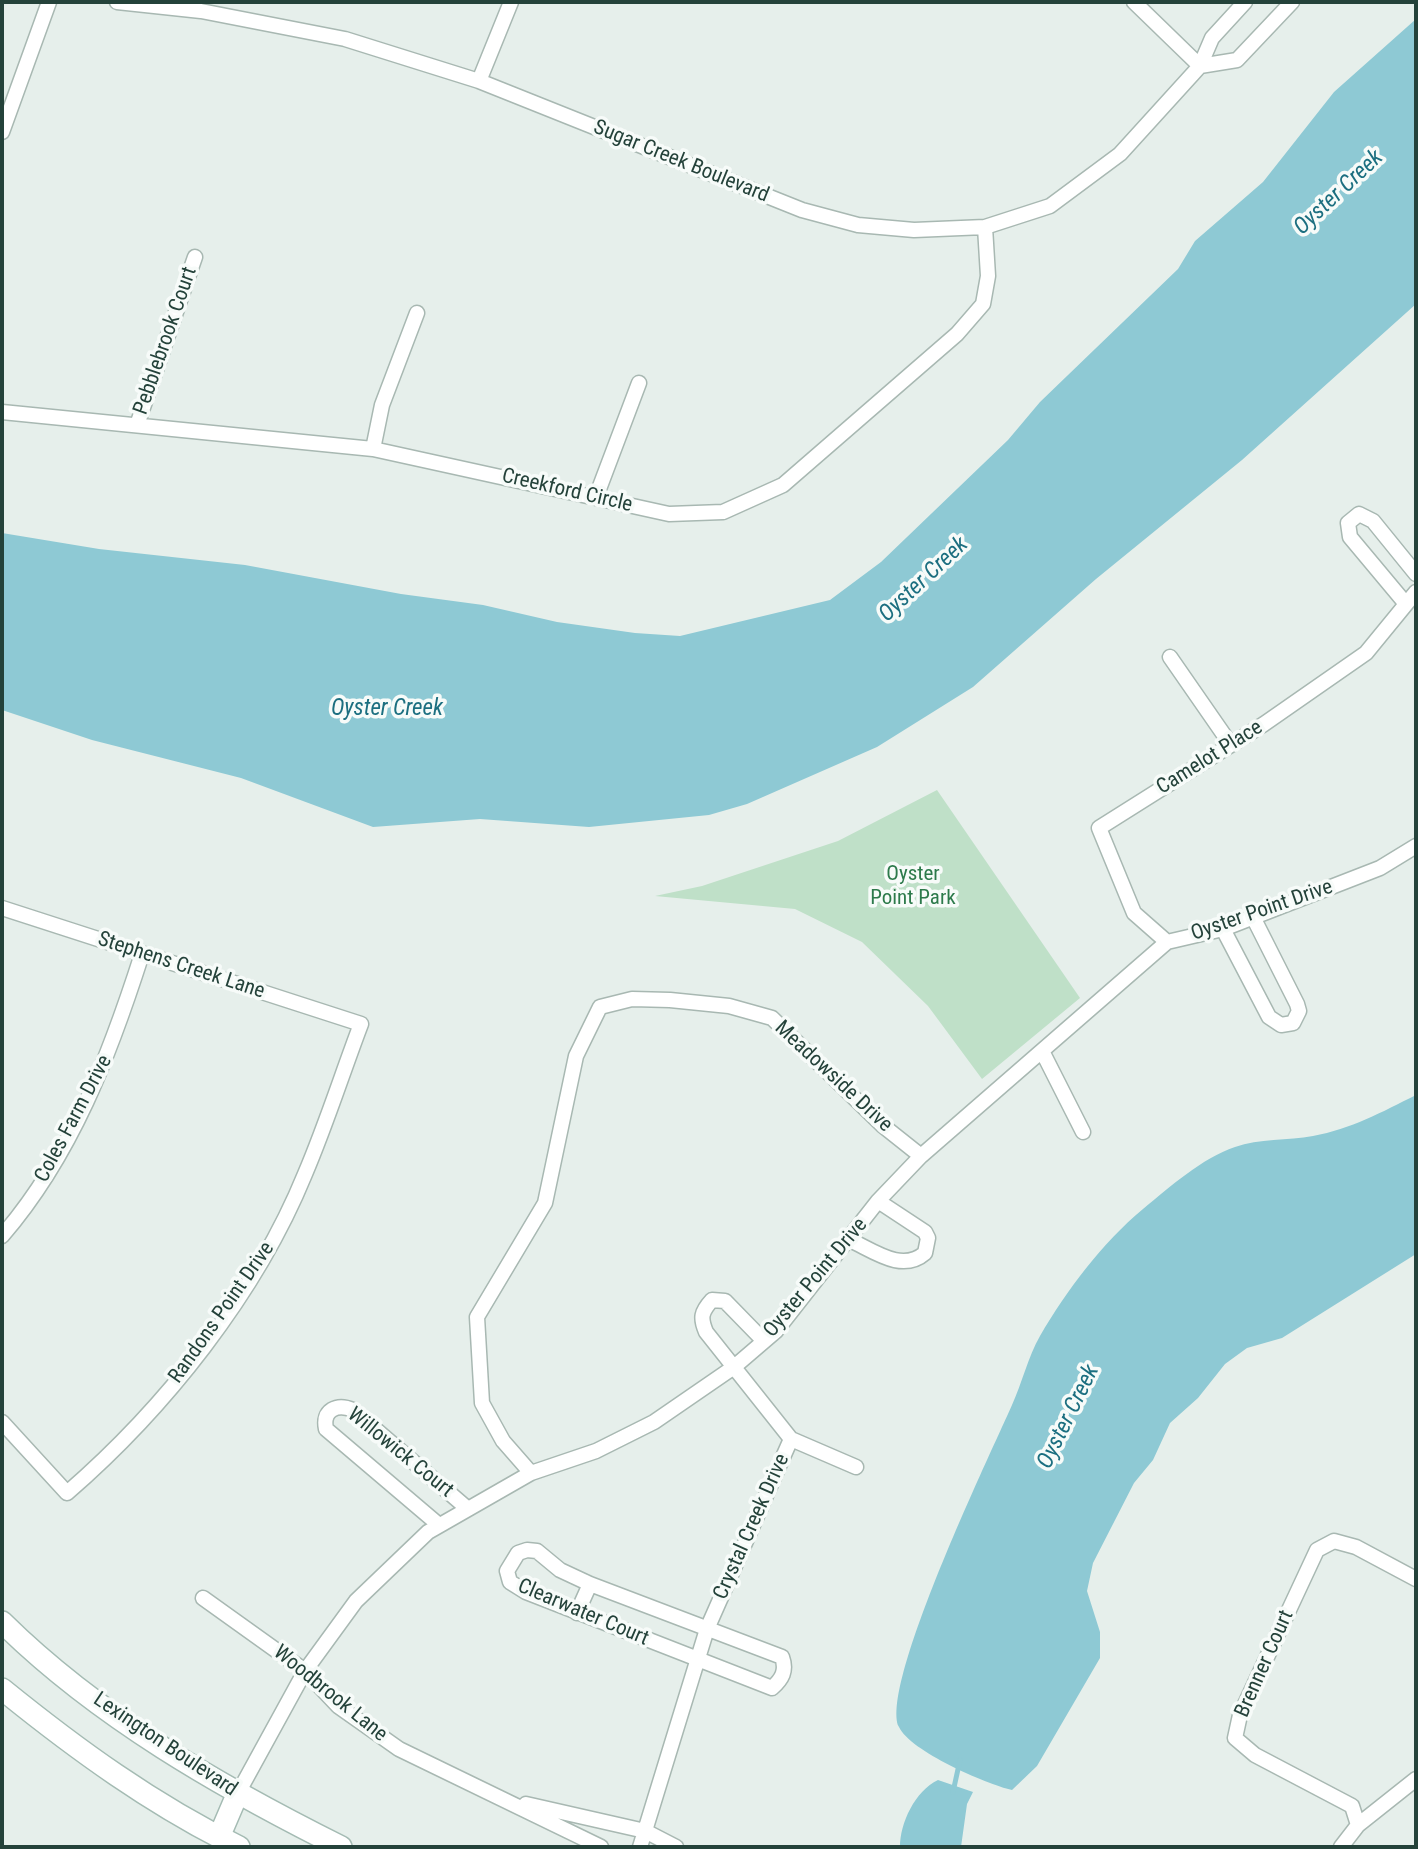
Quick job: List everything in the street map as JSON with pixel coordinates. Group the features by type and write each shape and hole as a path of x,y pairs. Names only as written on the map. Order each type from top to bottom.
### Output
{"main road":[{"name":"Lexington Boulevard","path":"2,1622 29,1650 119,1716 237,1795 341,1847"},
{"path":"2,1689 64,1740 216,1842 239,1847"},
{"path":"216,1842 237,1795"}],"street":[{"path":"2,132 50,2"},
{"name":"Sugar Creek Boulevard","path":"117,2 201,11 345,39 479,81 802,210 858,225 914,230 985,227 1050,206 1110,161 1200,66 1212,38 1245,2"},
{"path":"479,81 511,2"},
{"path":"1134,2 1200,66 1237,60 1292,2"},
{"name":"Creekford Circle","path":"2,412 373,449 669,514 723,512 783,485 957,334 982,304 988,276 985,227"},
{"name":"Pebblebrook Court","path":"137,425 195,257"},
{"path":"373,449 382,405 417,313"},
{"path":"596,497 639,383"},
{"path":"1406,604 1350,537 1348,523 1359,514 1373,521 1416,574"},
{"name":"Camelot Place","path":"1167,942 1134,913 1099,828 1231,745 1366,653 1393,624 1416,592"},
{"path":"1170,657 1231,745"},
{"name":"Oyster Point Drive","path":"237,1795 305,1671 356,1601 439,1525 531,1473 596,1451 654,1422 734,1367 776,1331 878,1201 921,1156 1167,942 1223,929 1380,868 1416,846"},
{"name":"Stephens Creek Lane","path":"2,908 361,1024"},
{"path":"1223,929 1269,1017 1281,1025 1293,1023 1299,1011 1297,1004 1253,917"},
{"name":"Coles Farm Drive","path":"2,1236 42,1181 84,1109 114,1042 142,954"},
{"name":"Meadowside Drive","path":"531,1473 503,1441 482,1403 477,1317 545,1203 576,1056 600,1007 632,999 729,1006 772,1018 882,1125 921,1156"},
{"name":"Randons Point Drive","path":"2,1422 67,1493 143,1421 191,1362 264,1258 305,1176 361,1024"},
{"path":"1042,1051 1083,1132"},
{"path":"850,1240 900,1262 913,1262 925,1253 928,1238 925,1232 878,1201"},
{"name":"Crystal Creek Drive","path":"640,1847 707,1629 790,1439 701,1322 704,1309 712,1300 719,1299 732,1305 764,1341"},
{"name":"Willowick Court","path":"439,1525 326,1429 324,1422 331,1409 338,1406 353,1410 468,1508"},
{"path":"790,1439 856,1467"},
{"name":"Brenner Court","path":"1358,1825 1352,1807 1235,1738 1237,1726 1317,1550 1334,1541 1356,1547 1416,1579"},
{"name":"Clearwater Court","path":"537,1551 561,1570 590,1584 707,1629 782,1657 786,1666 781,1679 772,1688 696,1660 577,1613 510,1582 507,1571 510,1562 519,1553 537,1551"},
{"path":"577,1613 590,1584"},
{"name":"Woodbrook Lane","path":"203,1598 305,1671 338,1706 399,1749 601,1847"},
{"path":"1341,1847 1358,1825 1416,1779"},
{"name":"Woodbrook Lane","path":"500,1798 645,1831 677,1847"}],"green space":[{"name":"Oyster Point Park","path":"937,790 1080,998 982,1079 928,1006 862,942 795,909 655,896 702,886 838,841"}],"water":[{"name":"Oyster Creek","path":"1416,19 1416,304 1242,460 1096,579 973,687 877,747 747,804 709,815 589,827 480,819 373,827 241,778 92,740 2,710 2,533 99,549 245,565 401,594 483,605 557,622 635,633 680,636 830,600 881,562 1008,440 1040,402 1178,269 1195,241 1263,182 1334,92"},
{"name":"Oyster Creek","path":"1416,1095 1416,1254 1282,1338 1247,1348 1225,1364 1198,1398 1170,1423 1153,1460 1134,1483 1093,1563 1087,1591 1100,1632 1100,1658 1037,1766 1012,1790 968,1774 918,1746 899,1727 897,1703 921,1619 1036,1344 1086,1268 1128,1222 1210,1158 1244,1144 1327,1133 1366,1119"},
{"path":"938,1780 973,1792 967,1804 961,1847 900,1847 910,1809 922,1792"}],"waterway":[{"name":"Oyster Creek","path":"953,1792 960,1760"}]}
